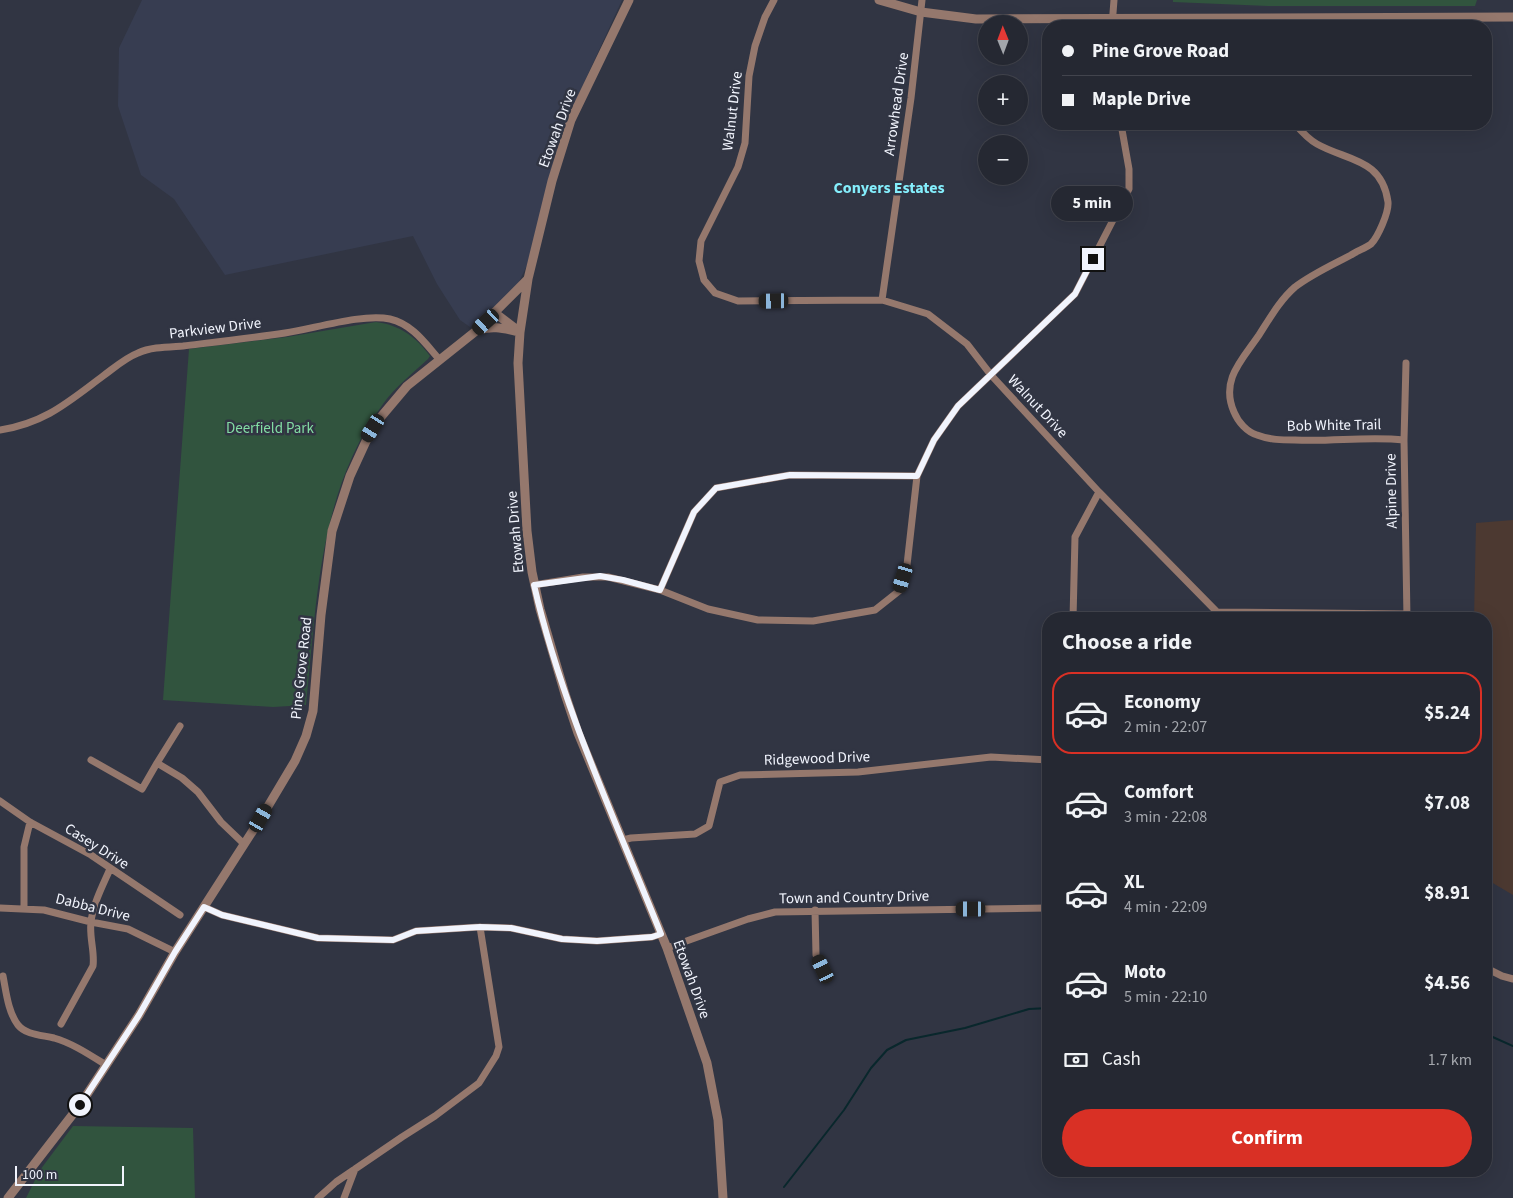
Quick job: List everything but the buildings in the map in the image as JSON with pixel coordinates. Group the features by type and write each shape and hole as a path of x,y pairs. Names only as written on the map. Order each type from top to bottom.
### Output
{"street":[{"name":"Etowah Drive","path":"629,0 572,120 552,181 528,279 520,332 519,368 526,523 534,585 550,646 576,725 667,948 710,1073 718,1120 723,1198"},
{"name":"Walnut Drive","path":"774,0 765,16 755,46 750,76 745,143 738,167 701,241 699,261 704,280 716,293 738,302 882,300 928,314 966,344 991,375 1099,492 1217,612"},
{"path":"878,0 921,12 976,18 1044,20"},
{"name":"Arrowhead Drive","path":"882,300 911,98 922,0"},
{"path":"1113,20 1114,0"},
{"path":"1360,20 1513,16"},
{"path":"534,585 600,576 660,590 708,609 758,620 813,622 874,610 899,591 907,565 917,476 934,440 958,406 1075,294 1129,188 1129,169 1122,130"},
{"name":"Bob White Trail","path":"1300,130 1317,144 1362,162 1372,170 1383,183 1388,204 1382,225 1371,244 1313,275 1279,303 1253,344 1239,360 1229,384 1229,402 1236,418 1248,431 1273,440 1312,441 1387,438 1404,440"},
{"name":"Pine Grove Road","path":"8,1198 80,1105 139,1015 175,952 295,761 306,736 313,710 321,615 330,541 350,476 367,438 380,418 407,386 476,331 528,279"},
{"path":"495,313 520,332"},
{"name":"Parkview Drive","path":"0,430 18,427 55,412 126,359 139,352 284,333 378,318 392,320 406,326 420,337 439,359"},
{"path":"476,331 490,327 499,327 520,332"},
{"name":"Alpine Drive","path":"1406,364 1404,440 1407,612"},
{"path":"660,590 694,512 716,488 790,475 917,476"},
{"path":"1073,612 1075,537 1099,492"},
{"path":"91,760 142,789 180,726"},
{"name":"Ridgewood Drive","path":"623,840 695,834 709,826 720,782 740,774 858,772 991,757 1042,760"},
{"path":"157,762 182,778 198,792 221,822 244,844"},
{"name":"Casey Drive","path":"0,801 30,822 91,855 180,915"},
{"path":"24,908 24,847 30,822"},
{"path":"60,1024 93,966 91,922 110,869"},
{"path":"204,907 222,915 318,938 393,940 416,931 480,927 511,928 562,939 597,941 652,937 661,934"},
{"name":"Dabba Drive","path":"0,908 24,908 60,912 91,922 128,928 175,952"},
{"name":"Town and Country Drive","path":"667,948 762,915 785,911 1042,908"},
{"path":"815,910 816,955 823,969"},
{"path":"318,1198 336,1182 436,1116 479,1083 496,1056 499,1047 480,927"},
{"path":"1492,971 1513,979"},
{"path":"3,976 13,1016 18,1026 25,1031 55,1038 106,1065"},
{"path":"344,1198 356,1169"}],"shaded area":[{"path":"142,0 622,0 567,120 554,160 527,265 518,284 485,319 470,327 460,320 437,284 413,236 225,275 174,199 141,175 118,106 119,48"},
{"path":"1513,520 1513,895 1492,883 1492,612 1474,612 1476,523"}],"green space":[{"path":"1173,0 1477,0 1475,6 1268,6 1173,2"},
{"name":"Deerfield Park","path":"376,322 393,326 407,333 430,356 383,404 361,438 345,474 333,511 324,549 306,705 273,707 163,700 189,349 287,337"},
{"path":"73,1126 193,1128 195,1198 26,1198 40,1170"}],"waterway":[{"path":"784,1187 844,1110 871,1068 887,1050 906,1040 965,1028 1029,1009 1042,1008"},
{"path":"1492,1037 1513,1046"}],"district":[{"name":"Conyers Estates","path":"889,187"}],"route":[{"path":"80,1105 139,1015 175,952 204,907 222,915 318,938 393,940 416,931 480,927 511,928 562,939 597,941 652,937 661,934 578,733 552,654 534,585 583,577 608,576 660,590 694,512 716,488 790,475 917,476 934,440 958,406 1075,294 1093,259"}]}
